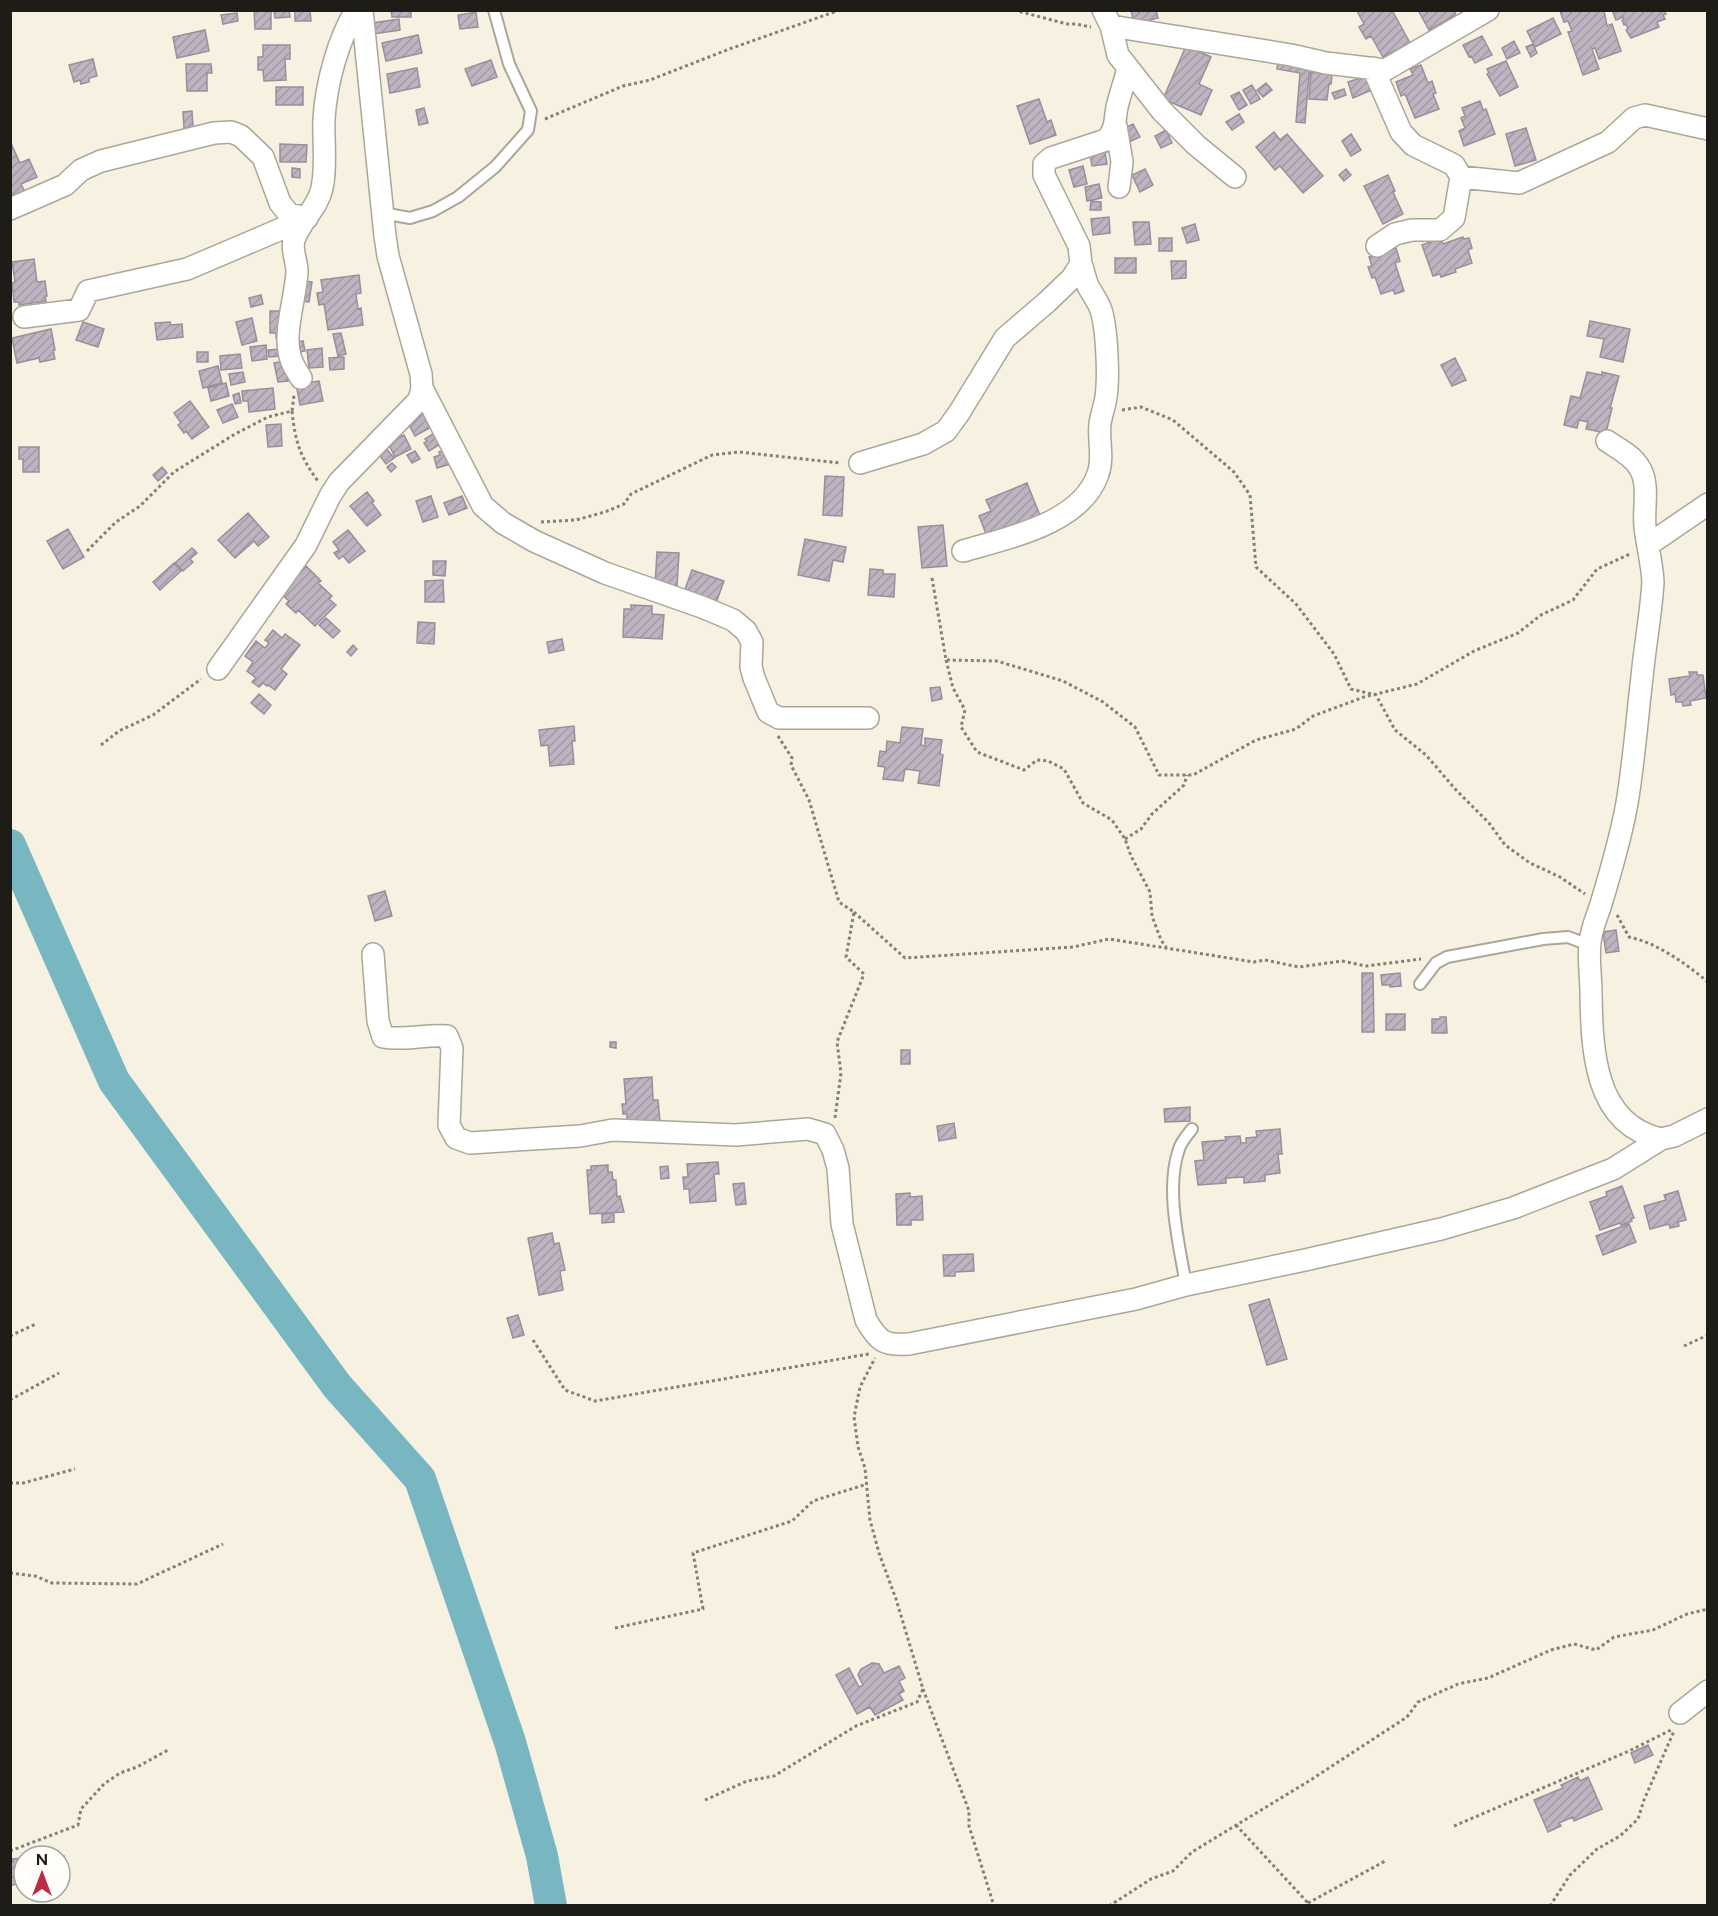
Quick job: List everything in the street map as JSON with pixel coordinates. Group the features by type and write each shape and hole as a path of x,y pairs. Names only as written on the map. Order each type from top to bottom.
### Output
{"street":[{"path":"301,378 291,361 288,342 297,270 293,242 317,204 322,188 325,155 325,104 328,85 346,26 356,10"},
{"path":"218,669 306,545 339,482 419,400 422,388 421,375 388,256 362,10"},
{"path":"1235,177 1196,145 1162,111 1118,55 1107,18 1326,63 1385,70 1488,10"},
{"path":"1119,188 1122,170 1116,110 1128,68"},
{"path":"1373,68 1401,132 1413,145 1454,165 1461,177 1454,218 1440,230 1412,230 1395,234 1377,246"},
{"path":"1461,177 1519,183 1608,141 1634,118 1645,115 1707,129"},
{"path":"963,550 1023,533 1053,520 1072,508 1090,489 1099,474 1100,426 1107,396 1107,345 1104,324 1101,308 1087,284 1078,246 1044,175 1044,164 1051,158 1106,140 1116,126"},
{"path":"10,209 65,185 81,170 101,161 214,133 231,132 241,136 263,157 280,203 289,214 307,218"},
{"path":"24,317 79,310 88,291 187,269 307,218"},
{"path":"860,463 922,444 946,430 1005,338 1072,278 1081,264"},
{"path":"422,388 483,506 503,523 534,541 605,573 733,620 746,631 752,642 751,667 754,678 768,712 779,718 868,718"},
{"path":"1607,441 1631,458 1640,468 1644,483 1644,526 1652,563 1653,582 1627,802 1589,945 1592,1035 1600,1082 1608,1100 1625,1122 1644,1134 1661,1139"},
{"path":"1648,545 1707,504"},
{"path":"373,954 378,1021 383,1037 400,1040 447,1035 452,1048 448,1125 456,1138 470,1143 580,1136 613,1130 736,1135 808,1129 825,1134 838,1168 842,1224 866,1320 873,1333 883,1342 895,1345 1136,1299 1186,1285 1441,1229 1513,1208 1613,1170 1661,1139 1674,1136 1707,1119"},
{"path":"1677,1721 1707,1690"}],"lane":[{"path":"382,213 410,218 433,212 458,197 495,167 528,130 531,111 509,64 494,10"},
{"path":"1420,984 1436,963 1447,957 1543,939 1568,937 1589,945"},
{"path":"1186,1285 1178,1236 1173,1180 1179,1147 1192,1129"}],"path":[{"path":"528,130 543,120 623,86 650,80 835,10"},
{"path":"1014,10 1088,27 1107,18"},
{"path":"301,378 294,389 292,411 294,430 304,462 330,496"},
{"path":"1102,414 1141,407 1173,420 1234,472 1250,495 1256,567 1296,604 1334,654 1351,689 1376,695 1395,730 1426,755 1489,823 1505,845 1530,863 1560,877 1601,905 1615,911 1629,937 1644,940 1683,962 1707,982"},
{"path":"87,551 116,522 140,506 174,472 235,434 268,417 292,411"},
{"path":"534,522 576,520 604,512 624,504 631,494 712,455 739,452 837,463 860,463"},
{"path":"946,660 997,661 1063,681 1103,702 1135,727 1159,775 1193,775 1256,740 1296,729 1313,716 1364,697 1417,684 1474,651 1518,633 1541,615 1573,600 1597,569 1648,545"},
{"path":"932,578 946,660 953,688 965,710 961,727 977,752 1024,770 1037,760 1048,761 1064,769 1083,803 1112,820 1125,839 1131,856 1150,892 1152,916 1161,940 1167,948"},
{"path":"101,745 119,731 153,715 218,669"},
{"path":"768,712 776,733 792,758 791,765 809,800 839,902 854,912 905,958 1073,947 1109,939 1254,962 1265,960 1299,967 1342,960 1366,966 1447,957"},
{"path":"1125,839 1141,829 1152,814 1184,785 1188,774"},
{"path":"825,1134 835,1122 841,1072 837,1042 864,974 846,957 854,912"},
{"path":"10,1336 36,1324"},
{"path":"1684,1346 1707,1335"},
{"path":"533,1340 565,1390 595,1401 877,1353 860,1387 854,1417 858,1447 865,1468 870,1520 923,1689 969,1811 969,1826 994,1905"},
{"path":"10,1400 59,1372"},
{"path":"10,1484 23,1483 75,1469"},
{"path":"615,1628 703,1609 693,1553 792,1521 813,1501 867,1484"},
{"path":"10,1573 35,1576 52,1583 137,1584 223,1544"},
{"path":"1109,1905 1151,1878 1173,1871 1192,1852 1310,1781 1407,1717 1418,1702 1428,1697 1458,1684 1488,1678 1551,1650 1575,1644 1596,1650 1614,1637 1653,1630 1687,1614 1707,1609"},
{"path":"705,1800 747,1781 774,1776 856,1726 917,1702 923,1689"},
{"path":"1454,1826 1629,1751 1677,1721"},
{"path":"1550,1905 1570,1875 1597,1849 1620,1836 1638,1819 1677,1721"},
{"path":"10,1851 78,1825 81,1809 104,1784 120,1773 137,1767 168,1750"},
{"path":"1236,1826 1308,1904 1387,1860"}],"building":[{"path":"254,10 271,10 271,29 255,29"},
{"path":"274,10 289,10 290,17 275,18"},
{"path":"295,10 310,10 311,21 295,21"},
{"path":"391,10 411,10 411,17 392,17"},
{"path":"1131,10 1156,10 1158,18 1134,24"},
{"path":"1392,10 1410,43 1383,57 1371,36 1366,39 1359,27 1364,24 1357,11"},
{"path":"1418,10 1454,10 1456,15 1429,30"},
{"path":"1604,10 1607,26 1612,24 1621,51 1599,59 1595,48 1592,49 1599,69 1583,75 1568,32 1572,31 1568,21 1564,22 1560,11"},
{"path":"1612,10 1664,10 1666,14 1663,15 1665,19 1657,22 1659,27 1631,38 1622,20 1623,17 1616,20"},
{"path":"476,12 478,27 460,29 458,15"},
{"path":"237,13 238,21 223,24 221,15"},
{"path":"1553,18 1561,34 1535,47 1527,31"},
{"path":"399,19 400,30 373,34 372,23"},
{"path":"205,30 209,51 177,58 173,37"},
{"path":"418,35 422,53 386,61 382,43"},
{"path":"1482,36 1492,55 1475,63 1463,45"},
{"path":"1514,41 1520,53 1507,59 1502,48"},
{"path":"1533,44 1537,53 1531,57 1526,47"},
{"path":"263,45 290,45 290,59 285,59 286,80 264,81 263,70 258,70 258,57 263,57"},
{"path":"1186,46 1211,57 1199,84 1212,90 1201,115 1163,99"},
{"path":"93,59 97,76 89,78 89,82 81,84 80,80 74,82 69,65"},
{"path":"1278,59 1310,64 1305,123 1296,122 1300,73 1277,69"},
{"path":"491,60 497,77 472,86 465,69"},
{"path":"1506,61 1518,87 1500,96 1487,74 1489,73 1487,69"},
{"path":"186,64 211,64 212,73 207,73 207,91 187,91"},
{"path":"1421,65 1428,83 1432,81 1436,93 1433,94 1439,109 1415,118 1405,94 1401,96 1396,82 1413,75 1410,69"},
{"path":"417,68 420,87 390,93 387,74"},
{"path":"1311,72 1332,74 1327,100 1309,99"},
{"path":"1370,75 1374,89 1353,98 1348,82"},
{"path":"1266,83 1272,90 1263,97 1257,90"},
{"path":"1252,85 1260,99 1251,104 1243,90"},
{"path":"276,87 303,87 303,105 276,105"},
{"path":"1344,89 1346,95 1335,99 1332,93"},
{"path":"1239,92 1247,105 1239,110 1231,96"},
{"path":"1039,99 1047,122 1051,120 1056,135 1030,144 1017,106"},
{"path":"1480,101 1483,110 1486,109 1495,134 1464,146 1459,131 1465,128 1461,118 1465,116 1462,108"},
{"path":"424,108 428,123 419,125 416,110"},
{"path":"192,111 193,127 184,128 183,112"},
{"path":"1239,114 1244,122 1232,130 1226,122"},
{"path":"1133,124 1140,137 1129,142 1122,129"},
{"path":"1526,128 1536,160 1515,166 1506,134"},
{"path":"1166,130 1172,143 1161,148 1155,136"},
{"path":"1274,132 1280,140 1287,134 1323,176 1303,193 1280,166 1275,170 1256,147"},
{"path":"1351,134 1361,150 1351,156 1342,141"},
{"path":"10,141 20,163 29,159 37,177 21,184 25,192 10,198"},
{"path":"280,144 307,145 306,162 280,162"},
{"path":"1105,152 1107,164 1092,166 1090,155"},
{"path":"1083,166 1087,184 1074,187 1069,170"},
{"path":"292,168 300,169 300,178 292,177"},
{"path":"1145,169 1153,185 1140,192 1132,175"},
{"path":"1346,169 1351,175 1344,181 1339,175"},
{"path":"1388,175 1403,214 1383,224 1364,186"},
{"path":"1099,184 1102,198 1087,201 1085,187"},
{"path":"1091,201 1101,202 1101,210 1090,210"},
{"path":"1109,217 1110,233 1093,235 1091,219"},
{"path":"1133,222 1149,222 1151,244 1135,245"},
{"path":"1195,224 1199,240 1187,243 1182,228"},
{"path":"1463,237 1464,239 1469,238 1472,248 1468,250 1472,263 1441,277 1440,274 1433,276 1422,245 1441,238 1443,244"},
{"path":"1159,238 1172,238 1172,251 1159,251"},
{"path":"1396,248 1400,261 1395,263 1404,291 1395,294 1393,290 1381,294 1375,277 1372,278 1368,267 1372,266 1369,257"},
{"path":"1115,258 1136,258 1136,273 1115,273"},
{"path":"34,259 37,282 45,281 46,301 19,305 19,302 14,302 12,283 15,282 12,262"},
{"path":"1171,261 1186,261 1186,278 1172,279"},
{"path":"359,275 361,293 356,294 363,325 328,330 324,304 319,305 317,293 323,292 321,280"},
{"path":"304,281 312,282 309,302 302,301"},
{"path":"261,295 263,304 251,307 249,298"},
{"path":"270,311 283,311 283,338 276,338 276,333 270,333"},
{"path":"252,318 257,341 242,345 236,322"},
{"path":"1590,321 1630,329 1623,362 1600,357 1604,339 1587,336"},
{"path":"83,322 104,329 98,347 76,340"},
{"path":"170,322 171,325 182,324 183,337 157,340 155,323"},
{"path":"51,329 55,359 40,362 39,358 17,363 12,338"},
{"path":"341,333 346,354 338,356 333,334"},
{"path":"303,341 305,351 294,353 293,343"},
{"path":"266,345 267,359 252,361 250,347"},
{"path":"322,348 323,367 309,368 307,350"},
{"path":"282,349 283,356 269,357 268,350"},
{"path":"197,352 208,352 208,362 197,362"},
{"path":"240,354 242,368 221,370 220,356"},
{"path":"344,357 344,369 330,370 329,358"},
{"path":"1455,358 1466,380 1452,386 1441,365"},
{"path":"284,361 288,381 278,382 274,363"},
{"path":"218,366 222,383 203,388 199,371"},
{"path":"243,372 245,382 231,385 229,374"},
{"path":"1587,372 1602,375 1602,372 1619,376 1606,433 1586,429 1588,422 1579,420 1577,428 1564,425 1571,396 1580,398"},
{"path":"319,381 323,401 300,405 297,389 306,387 306,383"},
{"path":"226,383 229,396 211,401 208,388"},
{"path":"273,388 275,409 249,412 248,401 243,401 242,391"},
{"path":"239,393 241,403 235,404 233,395"},
{"path":"190,401 209,427 192,439 178,425 181,423 174,413"},
{"path":"232,404 238,417 223,423 217,410"},
{"path":"423,412 435,425 415,436 409,425 416,421 414,417"},
{"path":"281,424 282,446 268,447 266,425"},
{"path":"436,432 442,443 429,451 424,443 427,441 425,439"},
{"path":"404,435 411,449 395,457 388,443"},
{"path":"19,447 39,447 39,472 23,472 23,459 19,459"},
{"path":"385,447 394,458 386,464 377,452"},
{"path":"450,449 454,463 437,468 434,457 440,455 439,452"},
{"path":"415,451 420,459 412,463 407,455"},
{"path":"392,463 396,467 391,472 387,467"},
{"path":"162,467 167,473 158,481 153,475"},
{"path":"825,476 844,477 842,516 823,515"},
{"path":"1027,483 1041,518 1025,524 1024,522 988,539 979,516 991,511 986,500"},
{"path":"367,492 381,515 367,526 350,506"},
{"path":"431,496 438,517 423,522 416,501"},
{"path":"462,496 467,508 449,515 444,503"},
{"path":"248,513 269,537 258,546 254,541 235,558 218,540"},
{"path":"943,525 947,566 922,568 918,527"},
{"path":"68,529 84,557 63,569 47,541"},
{"path":"348,530 365,551 349,563 343,556 339,559 334,553 339,550 333,542"},
{"path":"805,539 846,547 843,562 833,560 829,581 798,575"},
{"path":"192,548 197,553 190,559 193,562 183,571 175,563"},
{"path":"657,552 679,553 677,586 655,585"},
{"path":"433,561 446,561 445,576 433,575"},
{"path":"174,563 181,571 160,590 153,582"},
{"path":"306,566 321,581 318,583 332,596 329,599 336,605 315,626 298,610 296,613 286,604 289,601 281,594"},
{"path":"870,569 883,570 883,574 895,574 894,597 868,595"},
{"path":"692,570 724,581 716,603 684,592"},
{"path":"443,580 444,602 425,602 425,581"},
{"path":"631,605 652,606 652,614 664,615 662,639 623,637 624,609 631,609"},
{"path":"326,618 340,631 333,638 319,625"},
{"path":"418,622 435,623 434,644 417,643"},
{"path":"273,630 282,638 285,634 300,645 281,669 287,674 275,690 263,683 259,687 252,682 256,678 247,671 253,662 245,656 256,641 265,648 269,643 265,640"},
{"path":"562,639 564,650 549,653 547,642"},
{"path":"353,645 357,649 351,656 347,652"},
{"path":"1689,672 1703,675 1706,698 1690,701 1691,705 1683,706 1682,702 1676,702 1675,694 1671,695 1669,679 1690,676"},
{"path":"940,687 942,699 932,701 930,688"},
{"path":"259,694 271,705 264,714 251,703"},
{"path":"574,726 575,741 572,741 574,764 550,766 548,745 541,746 539,730"},
{"path":"902,727 923,729 921,745 925,746 925,738 942,740 940,754 943,755 939,786 918,783 920,771 905,769 903,781 883,779 885,767 878,766 880,751 886,752 887,741 900,743"},
{"path":"385,891 392,916 375,921 368,896"},
{"path":"1616,930 1619,951 1606,953 1603,932"},
{"path":"1362,973 1373,973 1374,1032 1362,1032"},
{"path":"1400,973 1401,986 1382,985 1381,975"},
{"path":"1386,1014 1405,1014 1405,1030 1386,1030"},
{"path":"1440,1017 1446,1017 1447,1033 1432,1033 1432,1019 1440,1019"},
{"path":"610,1042 616,1042 616,1048 610,1047"},
{"path":"901,1050 910,1050 910,1064 901,1064"},
{"path":"652,1077 653,1100 658,1100 660,1121 627,1123 627,1114 623,1114 622,1104 626,1104 624,1079"},
{"path":"1190,1107 1190,1121 1165,1122 1164,1109"},
{"path":"954,1123 956,1138 939,1141 937,1126"},
{"path":"1280,1129 1282,1154 1278,1154 1280,1173 1265,1175 1265,1181 1244,1183 1244,1177 1226,1178 1226,1183 1198,1185 1195,1161 1204,1160 1202,1142 1240,1136 1241,1143 1246,1143 1246,1138 1257,1137 1256,1131"},
{"path":"718,1162 719,1174 714,1174 716,1201 690,1203 689,1189 684,1189 683,1177 688,1177 687,1164"},
{"path":"608,1165 608,1172 612,1172 613,1180 616,1180 617,1197 620,1196 624,1212 590,1214 587,1170 591,1170 591,1166"},
{"path":"668,1166 669,1178 661,1179 660,1167"},
{"path":"744,1183 746,1204 736,1205 733,1184"},
{"path":"1622,1186 1634,1218 1621,1225 1620,1223 1600,1230 1590,1202 1607,1196 1606,1192"},
{"path":"1678,1191 1686,1220 1678,1222 1679,1226 1670,1228 1669,1224 1650,1229 1644,1206 1666,1200 1664,1195"},
{"path":"910,1193 910,1197 922,1196 923,1220 911,1220 911,1225 897,1225 896,1194"},
{"path":"614,1213 614,1222 602,1223 602,1214"},
{"path":"1629,1224 1636,1242 1603,1255 1596,1236"},
{"path":"552,1233 554,1244 559,1243 565,1270 560,1271 563,1290 539,1295 528,1238"},
{"path":"973,1254 974,1271 955,1272 955,1276 944,1276 943,1255"},
{"path":"1269,1299 1287,1359 1267,1365 1249,1305"},
{"path":"518,1315 524,1335 513,1338 507,1318"},
{"path":"872,1663 879,1664 884,1673 899,1666 905,1678 899,1681 904,1691 899,1694 903,1700 875,1715 870,1707 857,1714 836,1675 849,1668 859,1687 863,1685 858,1675 861,1669"},
{"path":"1648,1745 1653,1755 1635,1763 1631,1753"},
{"path":"1578,1777 1580,1781 1588,1777 1602,1809 1574,1821 1573,1817 1559,1823 1561,1826 1548,1832 1534,1800 1563,1788 1561,1785"},
{"path":"12,1862 12,1885 10,1885 10,1863"}],"waterway":[{"path":"10,845 114,1081 337,1386 420,1479 510,1742 542,1856 551,1906"}]}
